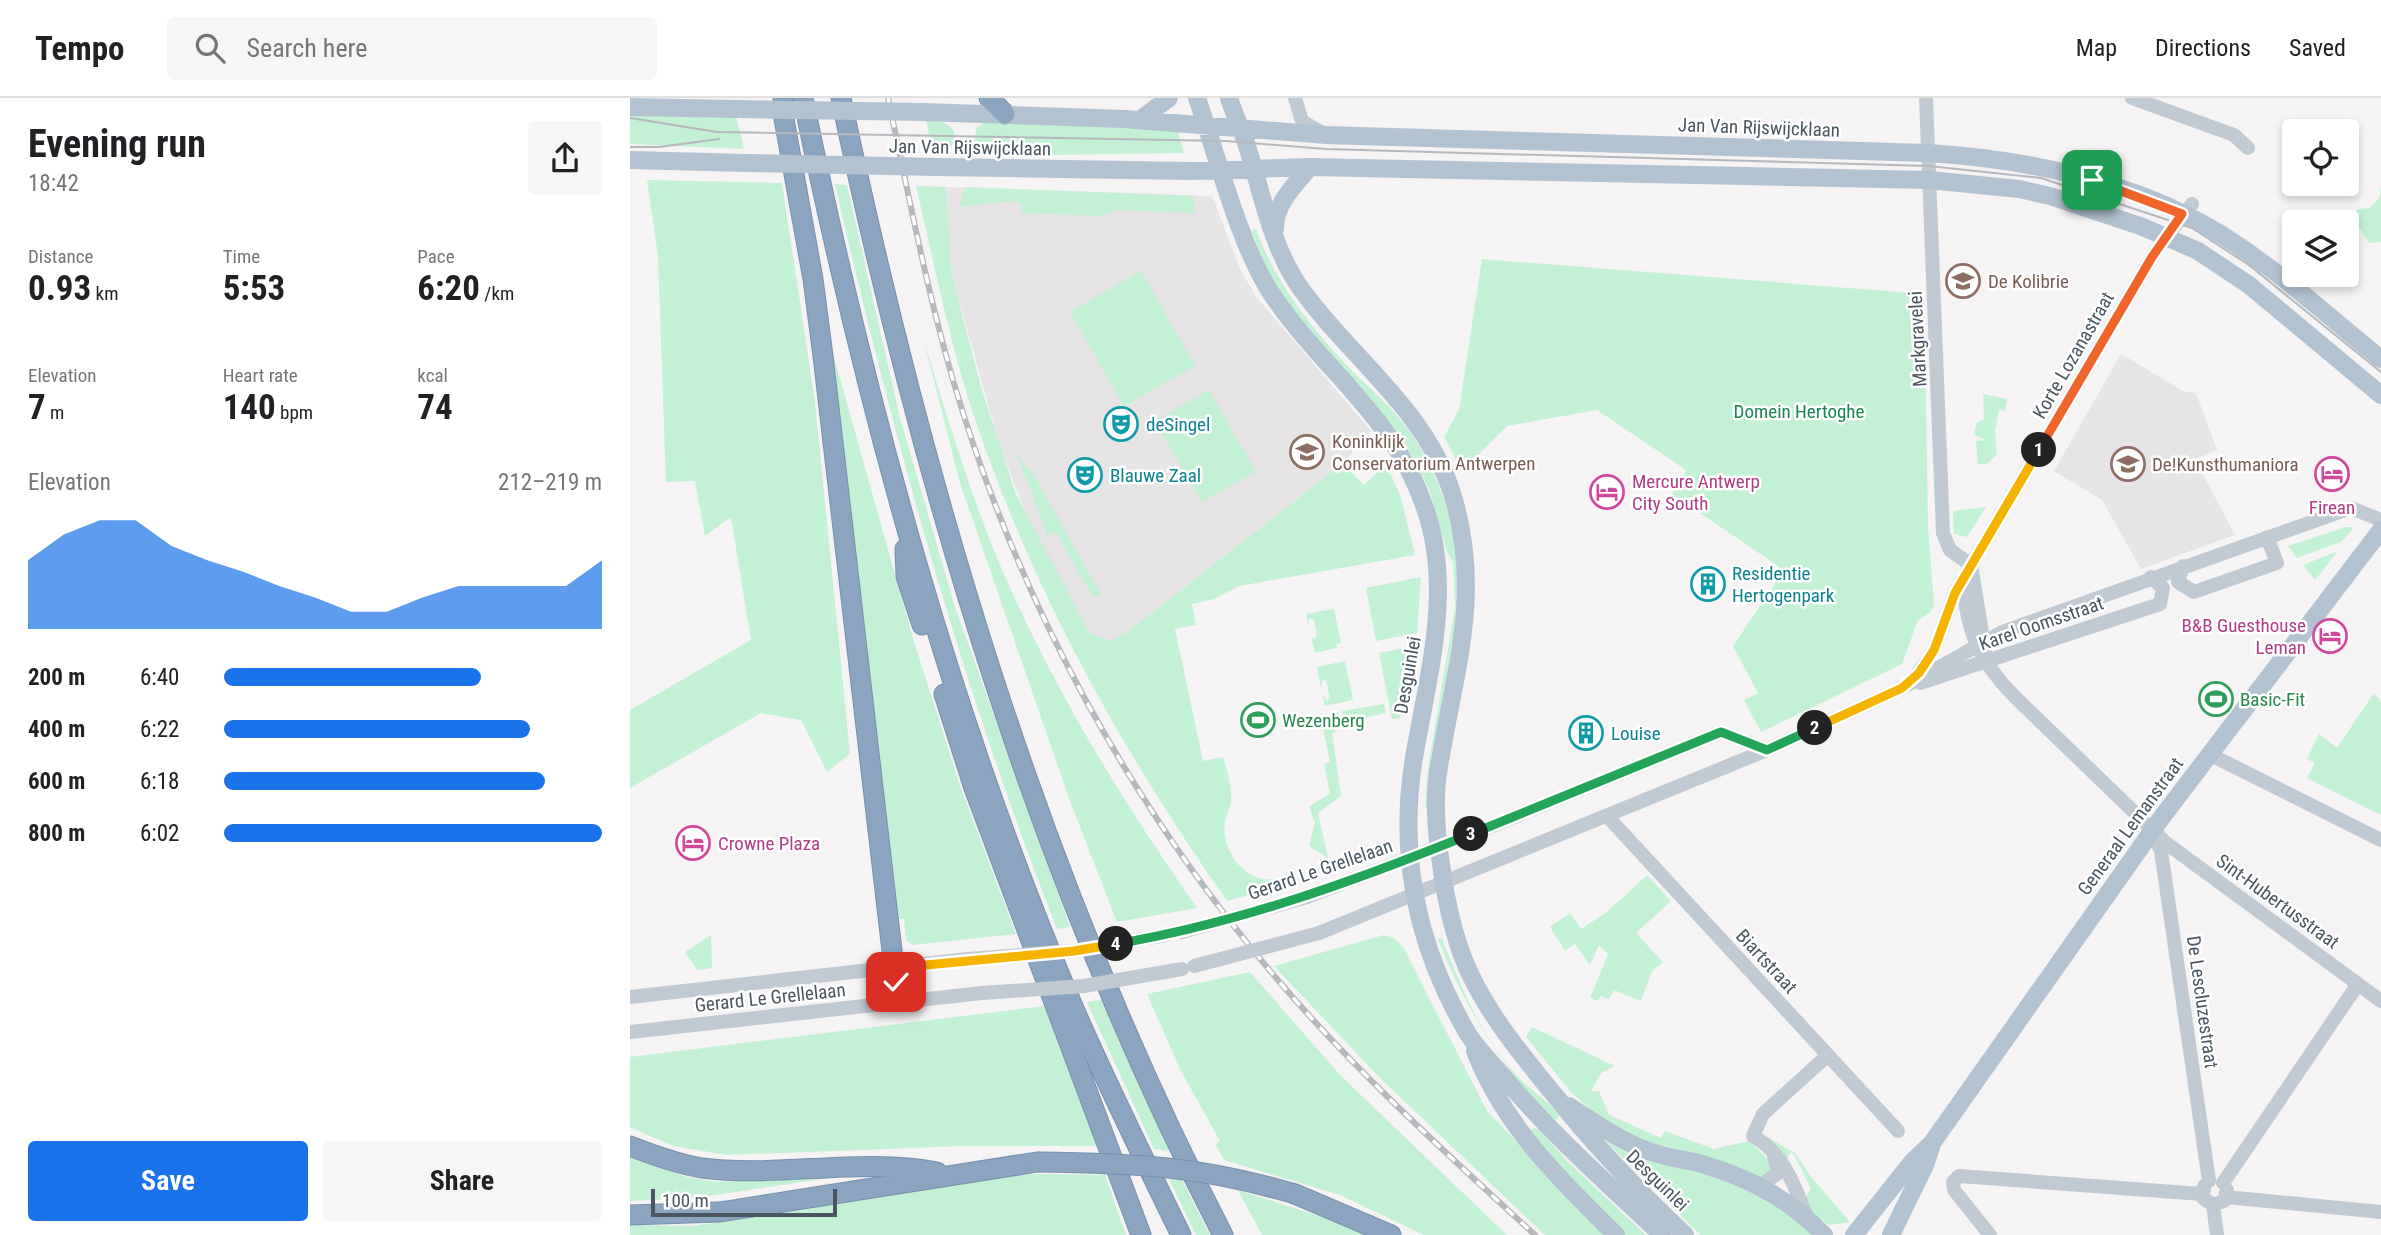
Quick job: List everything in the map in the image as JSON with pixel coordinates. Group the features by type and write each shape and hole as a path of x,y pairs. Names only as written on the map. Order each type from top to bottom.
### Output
{"highway":[{"path":"783,98 784,119 818,317 894,968"},
{"path":"803,98 838,270 904,524 953,683 1012,851 1075,1010 1181,1235"},
{"path":"841,98 875,254 922,440 1004,713 1096,964 1154,1095 1223,1235"},
{"path":"989,98 1005,114"},
{"path":"904,524 906,576 974,788 1141,1235"},
{"path":"630,1146 675,1162 722,1170 906,1166 948,1174"},
{"path":"630,1215 720,1212 1037,1162 1121,1162 1239,1177 1295,1194 1391,1235"}],"main road":[{"path":"1140,120 1169,98"},
{"name":"Desguinlei","path":"1198,98 1253,259 1268,288 1291,321 1394,440 1417,484 1432,530 1438,570 1438,609 1410,788 1408,859 1413,897 1440,975 1469,1035 1526,1104 1569,1149 1662,1235"},
{"name":"Desguinlei","path":"1229,98 1275,236 1296,282 1419,428 1451,489 1466,553 1467,604 1438,771 1436,817 1438,848 1452,923 1471,976 1515,1048 1590,1141 1685,1235"},
{"name":"Jan Van Rijswijcklaan","path":"630,107 1005,114 1140,120 1326,135 1928,153 2008,160 2075,175 2187,209 2250,253 2381,359"},
{"name":"Jan Van Rijswijcklaan","path":"630,160 1222,170 1310,167 1929,180 2020,189 2050,196 2166,236 2198,251 2231,271 2381,395"},
{"path":"1275,236 1275,219 1282,203 1310,167"},
{"name":"Generaal Lemanstraat","path":"1854,1235 1912,1162 1932,1143 2152,831 2376,535 2381,520"},
{"path":"1469,1035 1485,1076 1539,1157 1616,1235"},
{"path":"1557,1099 1608,1132 1657,1154 1703,1164 1776,1194 1824,1235"},
{"name":"Generaal Lemanstraat","path":"1891,1235 1925,1165 1932,1143"}],"street":[{"path":"1295,98 1301,121 1326,135"},
{"name":"Markgravelei","path":"1926,98 1943,533 1950,550 1971,565"},
{"path":"2132,98 2234,135 2248,148"},
{"path":"2166,236 2187,209"},
{"name":"Korte Lozanastraat","path":"1971,565 2166,236"},
{"name":"Karel Oomsstraat","path":"1444,884 1767,750 1902,688 1980,644 2151,577 2351,508 2381,520"},
{"path":"2183,566 2178,582 2194,592 2277,563 2267,537"},
{"path":"1971,565 1963,580 1967,622 1980,644"},
{"path":"1971,565 1980,644 1986,662"},
{"name":"Karel Oomsstraat","path":"1902,688 2160,604 2165,594 2163,588 2151,577"},
{"name":"Karel Oomsstraat","path":"1902,688 1927,662 1963,580"},
{"name":"Sint-Hubertusstraat","path":"1986,662 2001,684 2152,831 2381,1001"},
{"path":"1438,848 1721,732 1767,750"},
{"path":"2209,754 2381,840"},
{"name":"Biartstraat","path":"1607,816 1898,1132"},
{"name":"De Lescluzestraat","path":"2152,831 2161,851 2211,1186 2227,1190 2220,1201"},
{"name":"Gerard Le Grellelaan","path":"630,996 968,959 1074,951 1166,935 1307,897 1438,848"},
{"name":"Gerard Le Grellelaan","path":"630,1032 982,993 1084,986 1182,969 1319,933 1444,884"},
{"path":"894,968 898,1003"},
{"path":"2358,984 2211,1186 2206,1202 2381,1212"},
{"path":"1808,1219 1787,1169 1768,1146 1753,1136 1763,1114 1828,1055"},
{"path":"1760,1186 1774,1178 1779,1167 1768,1146"},
{"path":"1990,1235 1954,1190 1953,1182 1965,1175 2211,1186"},
{"path":"2217,1235 2220,1201"}],"shaded area":[{"path":"946,187 1212,196 1241,271 1257,298 1371,431 1343,463 1125,634 1110,641 1089,632 1033,531 1001,450 952,275"},
{"name":"De!Kunsthumaniora","path":"2121,354 2185,392 2196,393 2217,450 2195,459 2235,535 2141,569 2102,500 2054,471"}],"green space":[{"path":"630,112 736,115 744,149 630,144"},
{"path":"926,119 939,121 953,131 955,136 949,150 933,154"},
{"path":"988,121 1177,128 1184,153 989,156 975,143 976,128"},
{"path":"647,180 782,183 815,402 850,754 827,772 801,720 761,713 630,788 630,710 751,640 731,517 705,536 695,481 666,482 658,256"},
{"path":"835,184 847,185 900,418 955,607 1070,927 1057,929 990,746 960,654 881,374"},
{"path":"916,186 946,187 952,275 981,387 1015,492 1089,632 1110,641 1125,634 1343,463 1364,485 1386,464 1400,495 1415,555 1239,586 1214,599 1192,604 1196,625 1175,629 1203,761 1223,757 1228,773 1231,800 1224,830 1232,855 1243,869 1258,878 1301,880 1227,901 1153,789 1086,674 1027,553 978,428 952,339"},
{"path":"965,187 1194,196 1194,213 1114,210 1103,216 1022,213 1022,204 1015,201 959,207"},
{"path":"2381,187 2381,242 2369,243 2359,227 2357,210 2370,208 2379,198"},
{"path":"1256,229 1274,269 1297,306 1324,340 1394,412 1414,438 1438,483 1447,507 1457,558 1458,608 1432,757 1428,808 1425,808 1428,768 1455,608 1453,562 1446,549 1429,489 1406,445 1287,302 1268,271 1251,230"},
{"name":"Domein Hertoghe","path":"1482,259 1924,294 1928,525 1934,605 1931,612 1918,620 1902,664 1761,732 1744,700 1758,693 1733,646 1784,570 1672,494 1686,470 1597,410 1507,426 1462,471 1444,437 1459,410"},
{"path":"1141,271 1195,366 1124,406 1070,312"},
{"path":"923,338 982,520 1026,622 1070,707 1118,789 1197,908 1117,922 1070,801 960,483"},
{"path":"832,350 914,642 959,783 1016,934 912,945 906,940 904,919 899,919"},
{"path":"1209,390 1256,472 1202,502 1155,421"},
{"path":"1983,394 2007,399 2005,411 1999,409 1995,431 1997,454 1987,464 1978,464 1976,441 1986,440 1974,435 1977,422 1984,419"},
{"path":"1014,447 1027,469 1030,468 1101,594 1093,597 1056,532 1048,536"},
{"path":"1986,507 1967,537 1954,534 1953,511"},
{"path":"2352,527 2352,530 2341,542 2297,558 2288,546"},
{"path":"2338,551 2315,580 2303,565"},
{"path":"1421,577 1417,633 1376,641 1366,588"},
{"path":"1334,609 1341,643 1336,644 1337,648 1315,653 1310,632 1312,639 1317,637 1314,619 1309,619 1309,627 1306,614"},
{"path":"1413,646 1400,718 1392,719 1379,653"},
{"path":"1345,661 1353,700 1325,706 1322,693 1326,700 1330,699 1326,680 1322,681 1321,689 1317,667"},
{"path":"2374,693 2381,703 2381,815 2307,778 2315,763 2307,759 2319,734 2337,748"},
{"path":"1384,704 1386,713 1344,722 1342,711"},
{"path":"1338,712 1340,723 1334,724 1335,732 1332,733 1341,796 1318,813 1328,858 1309,846 1315,823 1309,807 1330,793 1324,764 1330,762 1321,718"},
{"path":"1647,875 1671,901 1636,933 1663,962 1652,971 1641,1001 1614,990 1609,999 1600,996 1598,1001 1590,998 1608,954 1599,945 1590,965 1575,944 1565,951 1550,927 1570,913 1581,929 1606,913"},
{"path":"711,935 712,968 697,970 685,952"},
{"path":"1384,935 1394,938 1403,947 1487,1111 1606,1235 1545,1235 1378,1076 1274,966"},
{"path":"1442,938 1484,1030 1461,991 1438,939"},
{"path":"1250,972 1341,1076 1507,1235 1424,1235 1340,1195 1224,1160 1216,1145 1220,1141 1181,1071 1147,994"},
{"path":"1101,1000 1170,1151 1154,1149 1087,1002"},
{"path":"1045,1006 1098,1146 963,1146 727,1155 673,1146 630,1127 630,1057"},
{"path":"1532,1027 1615,1066 1601,1073 1591,1092 1599,1091 1609,1115 1661,1138 1665,1131 1714,1149 1749,1141 1775,1166 1763,1178 1706,1156 1647,1143 1600,1118 1571,1092 1526,1037"},
{"path":"1485,1032 1520,1079 1560,1115 1552,1124"},
{"path":"1533,1128 1539,1129 1565,1159 1646,1235 1624,1235 1566,1177 1530,1132"},
{"path":"1607,1136 1690,1165 1742,1187 1791,1216 1814,1235 1700,1235 1604,1139"},
{"path":"1766,1136 1795,1153 1812,1178 1850,1222 1829,1225 1813,1213 1805,1199 1811,1189 1795,1156 1791,1152 1787,1159"},
{"path":"630,1157 687,1177 716,1182 843,1176 696,1198 630,1201"},
{"path":"1023,1174 1105,1175 1126,1235 630,1235 630,1225 693,1226"},
{"path":"1169,1179 1182,1180 1210,1235 1196,1235"},
{"path":"1238,1190 1328,1219 1365,1235 1262,1235"}],"tram line":[{"path":"630,118 717,132 1226,141 1326,149 1929,166 2041,178 2192,228 2249,265 2381,372"},
{"path":"630,147 659,147 719,139"}],"railway":[{"path":"888,98 934,310 979,462 1010,542 1084,697 1173,843 1223,913 1277,979 1370,1079 1535,1235"}],"place":[{"name":"De Kolibrie","path":"1963,281"},
{"name":"deSingel","path":"1121,424"},
{"name":"Koninklijk Conservatorium Antwerpen","path":"1307,452"},
{"name":"De!Kunsthumaniora","path":"2128,464"},
{"name":"Firean","path":"2332,474"},
{"name":"Blauwe Zaal","path":"1085,475"},
{"name":"Mercure Antwerp City South","path":"1607,492"},
{"name":"Residentie Hertogenpark","path":"1708,584"},
{"name":"B&B Guesthouse Leman","path":"2330,636"},
{"name":"Basic-Fit","path":"2216,699"},
{"name":"Wezenberg","path":"1258,720"},
{"name":"Louise","path":"1586,733"},
{"name":"Crowne Plaza","path":"693,843"}],"route":[{"path":"896,982 894,968 1074,951 1182,932 1241,917 1307,897 1382,869 1721,732 1767,750 1902,688 1927,662 1955,593 2152,257 2182,214 2092,180"}]}
